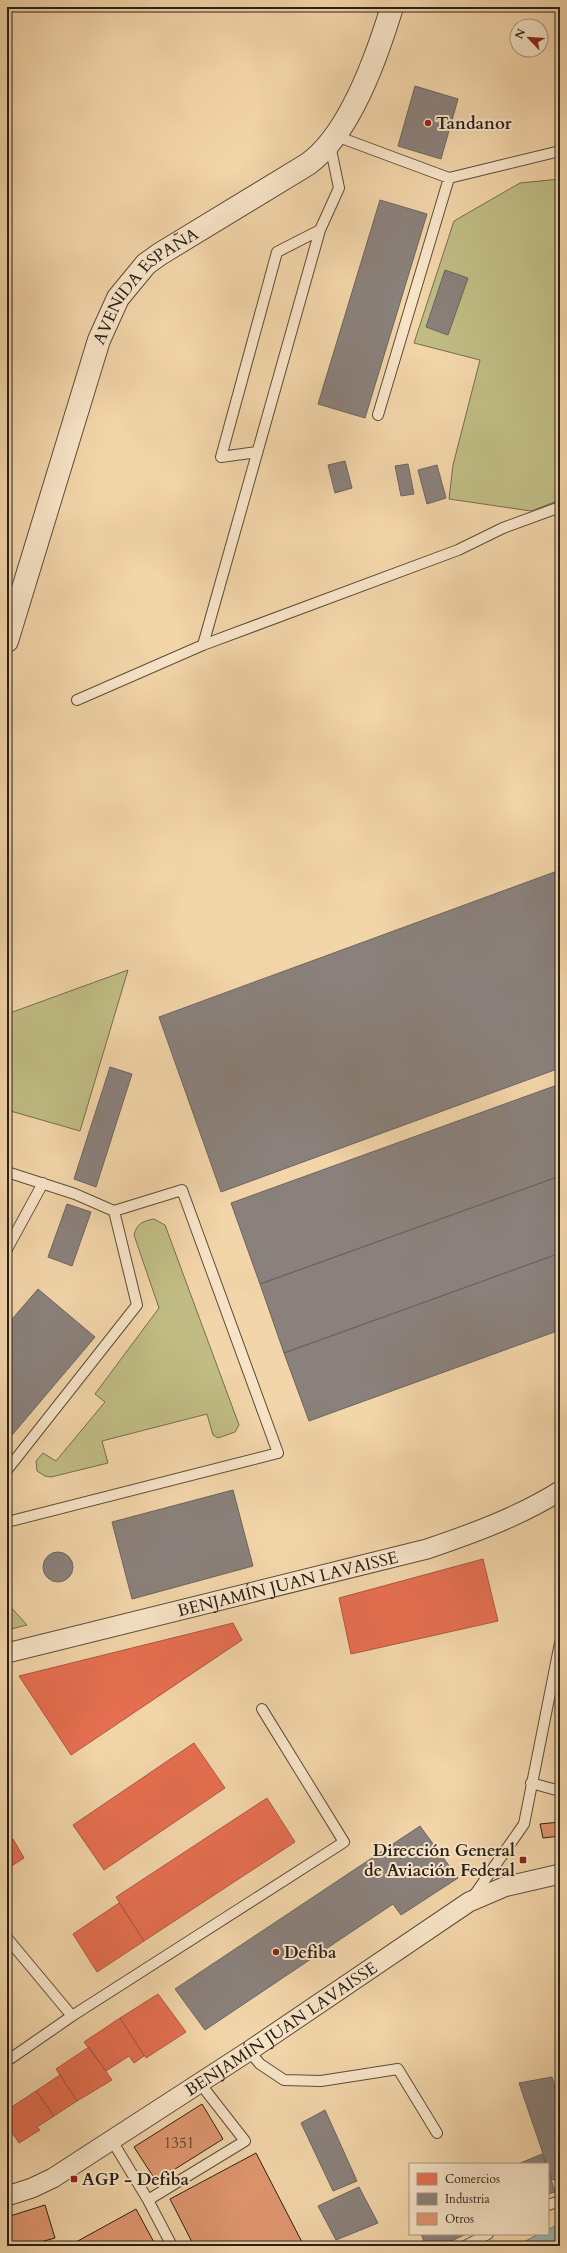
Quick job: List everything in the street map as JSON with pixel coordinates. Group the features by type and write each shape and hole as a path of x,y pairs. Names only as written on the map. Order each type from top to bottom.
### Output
{"street":[{"name":"AVENIDA ESPAÑA","path":"7,641 99,340 118,298 137,274 160,254 308,164 333,141 367,75 392,7"},
{"name":"BENJAMÍN JUAN LAVAISSE","path":"7,1652 427,1549 487,1529 535,1506 560,1491"},
{"name":"BENJAMÍN JUAN LAVAISSE","path":"7,2196 42,2184 249,2051 469,1902 504,1887 560,1874"}],"lane":[{"path":"204,645 320,230 339,188 333,141 449,178 560,151"},
{"path":"378,415 449,178"},
{"path":"258,452 221,458 277,252 320,230"},
{"path":"77,700 204,645 458,550 503,528 560,507"},
{"path":"7,1172 75,1194 114,1211 182,1190 278,1453 7,1522"},
{"path":"7,1249 42,1183"},
{"path":"7,1470 137,1306 114,1211"},
{"path":"469,1902 524,1824 531,1782 560,1643"},
{"path":"7,2061 72,2016 344,1842 262,1709"},
{"path":"531,1782 560,1791"},
{"path":"7,1938 72,2016"},
{"path":"249,2051 260,2064 284,2080 321,2081 398,2069 437,2133"},
{"path":"148,2200 245,2141 199,2082"},
{"path":"111,2139 148,2200 172,2246"},
{"path":"549,2205 560,2201"},
{"path":"465,2246 486,2235"}],"shaded area":[{"path":"560,179 560,500 531,511 449,499 453,465 480,360 414,343 454,221 520,183"},
{"path":"128,970 80,1131 7,1110 7,1014"},
{"path":"154,1219 165,1225 239,1425 235,1432 218,1438 213,1435 207,1414 102,1441 108,1463 51,1477 45,1476 37,1471 36,1461 43,1453 56,1461 105,1402 95,1394 159,1308 134,1235 138,1226 146,1221"},
{"path":"7,1603 27,1625 7,1630"}],"water":[{"path":"560,2223 560,2246 516,2246 537,2235 549,2235 549,2229"}],"building: Comercios":[{"path":"483,1559 498,1621 351,1654 339,1598"},
{"path":"233,1623 242,1640 71,1755 19,1676"},
{"path":"194,1743 225,1788 104,1870 73,1825"},
{"path":"267,1798 295,1842 144,1941 116,1897"},
{"path":"13,1839 24,1858 7,1869 7,1843"},
{"path":"119,1903 144,1941 97,1972 73,1934"},
{"path":"158,1994 186,2032 146,2058 120,2018"},
{"path":"120,2018 144,2056 134,2063 129,2056 106,2071 84,2042"},
{"path":"89,2047 112,2080 77,2101 56,2069"},
{"path":"60,2075 77,2101 54,2116 36,2091"},
{"path":"36,2091 54,2116 37,2127 40,2130 19,2143 7,2125 7,2110"}],"building: Industria":[{"name":"Tandanor","path":"415,86 458,99 441,159 398,146"},
{"path":"380,200 427,214 365,418 318,404"},
{"path":"445,270 468,278 448,335 426,327"},
{"path":"345,461 352,488 335,493 328,465"},
{"path":"408,464 414,494 401,496 395,466"},
{"path":"437,465 446,498 427,504 418,470"},
{"path":"560,870 560,1068 221,1192 159,1017"},
{"path":"110,1067 132,1074 96,1187 74,1179"},
{"path":"560,1084 560,1176 260,1284 231,1203"},
{"path":"560,1176 560,1253 284,1353 260,1284"},
{"path":"67,1204 91,1212 72,1266 48,1257"},
{"path":"558,1254 560,1261 560,1330 309,1421 284,1353"},
{"path":"38,1289 95,1337 7,1441 7,1325"},
{"path":"233,1490 253,1566 132,1599 112,1522"},
{"path":"58,1552 69,1556 73,1567 69,1578 58,1582 47,1578 43,1567 47,1556"},
{"name":"Defiba","path":"420,1826 458,1878 401,1915 393,1904 205,2030 175,1989"},
{"path":"552,2077 560,2103 560,2178 552,2180 549,2171 549,2163 546,2163 519,2083"},
{"path":"325,2110 357,2181 333,2191 301,2123"},
{"path":"542,2154 546,2163 520,2163"},
{"path":"549,2172 555,2192 549,2194"},
{"path":"359,2187 378,2223 336,2240 318,2206"},
{"path":"421,2235 464,2235 441,2246 426,2246"}],"building: Otros":[{"path":"560,1822 560,1836 543,1838 540,1824"},
{"path":"202,2104 223,2139 156,2181 134,2147"},
{"path":"256,2153 304,2246 278,2246 276,2243 270,2246 194,2246 170,2199"},
{"path":"45,2205 55,2238 26,2246 7,2246 7,2217"},
{"path":"136,2209 156,2246 78,2246 76,2242"}],"place":[{"name":"Tandanor","path":"428,123"},
{"name":"Dirección General de Aviación Federal","path":"523,1860"},
{"name":"Defiba","path":"276,1952"},
{"name":"AGP - Defiba","path":"74,2179"}]}
